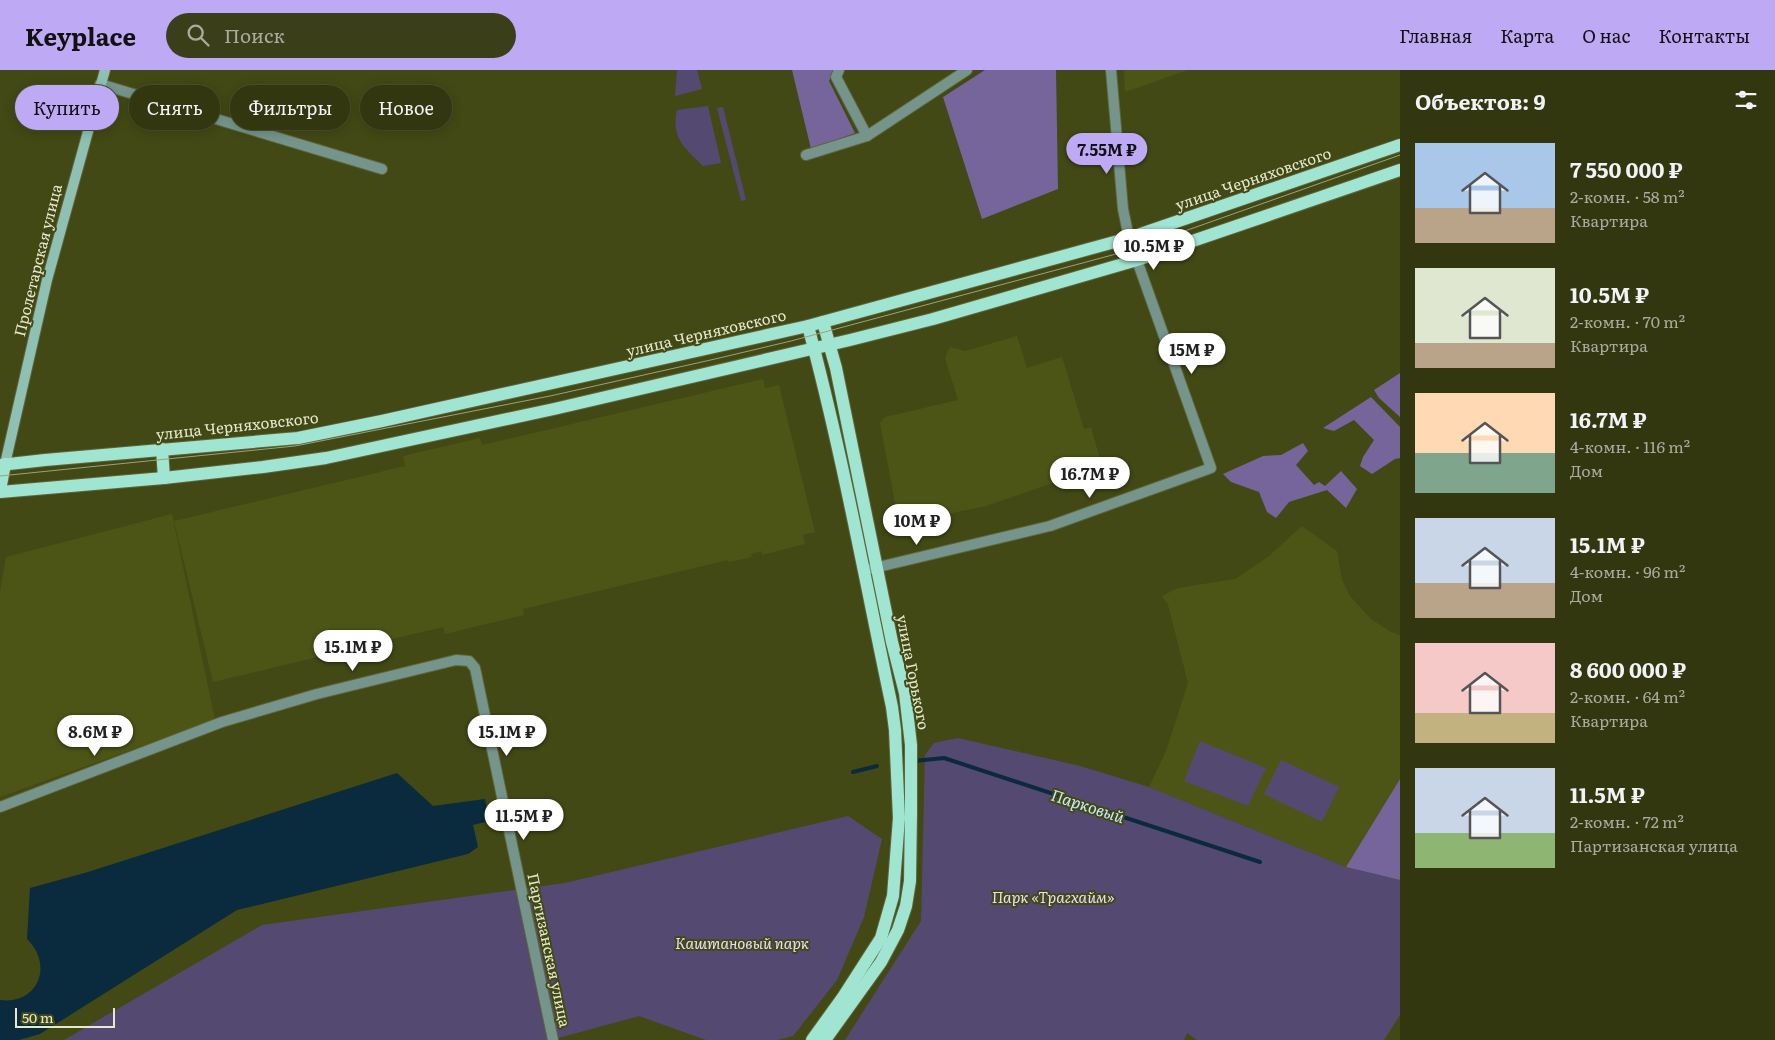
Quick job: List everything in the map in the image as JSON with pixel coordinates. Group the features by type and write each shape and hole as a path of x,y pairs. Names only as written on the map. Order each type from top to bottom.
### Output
{"main road":[{"name":"Пролетарская улица","path":"0,491 2,465 47,280 105,70"},
{"name":"улица Черняховского","path":"2,465 298,438 808,326 1129,238 1400,145"},
{"path":"0,491 164,478 263,467 370,449 545,411 934,318 1137,260 1400,170"},
{"name":"улица Горького","path":"823,322 838,377 905,693 910,732 911,814 910,881 906,906 891,945 881,962 827,1039"},
{"name":"улица Горького","path":"808,326 864,570 895,730 899,818 893,896 881,938 843,997 812,1040"},
{"path":"162,449 164,478"}],"street":[{"path":"806,155 867,136 967,70"},
{"path":"864,570 1050,526 1211,468 1129,238 1122,200 1111,70"},
{"path":"838,74 867,136"},
{"path":"100,84 382,169"},
{"name":"Партизанская улица","path":"1,806 197,730 317,694 456,660 468,661 475,668 480,689 553,1040"}],"shaded area":[{"path":"792,70 834,70 829,81 855,133 811,149"},
{"path":"985,70 1056,70 1058,189 982,219 943,97"},
{"path":"1124,70 1188,70 1125,92"},
{"path":"1017,336 1027,368 1062,357 1084,429 1091,427 1102,466 986,506 899,524 880,423 885,417 958,400 945,358 950,347 965,351"},
{"path":"1400,373 1400,417 1379,398 1374,390"},
{"path":"763,379 765,388 779,385 815,532 803,535 805,544 762,555 761,551 751,554 752,557 729,562 728,560 523,609 524,615 445,634 443,627 213,682 174,521 405,466 403,456 480,438 482,445"},
{"path":"1371,397 1400,427 1400,458 1395,459 1372,474 1360,466 1363,457 1374,440 1354,420 1334,431 1323,428"},
{"path":"1303,443 1308,451 1296,465 1314,485 1319,482 1325,486 1341,471 1357,489 1346,508 1327,490 1289,502 1276,518 1267,512 1259,492 1231,482 1223,474 1263,456 1281,455"},
{"path":"172,514 215,720 0,797 0,592 6,557"},
{"path":"1302,526 1337,551 1342,580 1350,596 1371,619 1391,632 1400,635 1400,779 1346,867 1149,787 1166,751 1188,683 1168,605 1162,596 1178,588 1235,579 1269,556"},
{"path":"1400,779 1400,880 1346,867"}],"green space":[{"path":"677,70 697,70 702,89 675,96"},
{"path":"708,106 721,163 703,166 681,141 676,128 676,120 677,110"},
{"path":"723,107 746,200 741,201 717,108"},
{"name":"Парк «Трагхайм»","path":"958,738 1080,766 1149,787 1346,867 1400,880 1400,1015 1384,1040 1197,1040 1187,1033 1184,1040 845,1040 921,921 925,755 934,743"},
{"path":"1200,741 1266,768 1248,806 1184,781"},
{"path":"1281,760 1339,787 1322,822 1264,794"},
{"name":"Каштановый парк","path":"848,816 882,839 864,917 837,980 793,1036 777,1040 706,1040 639,1016 551,1040 64,1040 262,925 565,883"}],"water":[{"path":"397,773 433,806 485,799 489,821 473,825 478,847 468,854 237,910 40,1034 19,1040 0,1040 0,1000 13,1000 24,996 32,990 38,981 40,971 40,960 35,949 27,939 30,888 88,872"}],"waterway":[{"name":"Парковый","path":"914,761 944,758 1260,862"},
{"name":"Парковый","path":"853,772 877,766"}],"tram line":[{"path":"0,476 295,446 550,396 715,359 791,341 1131,250 1400,155"}]}
